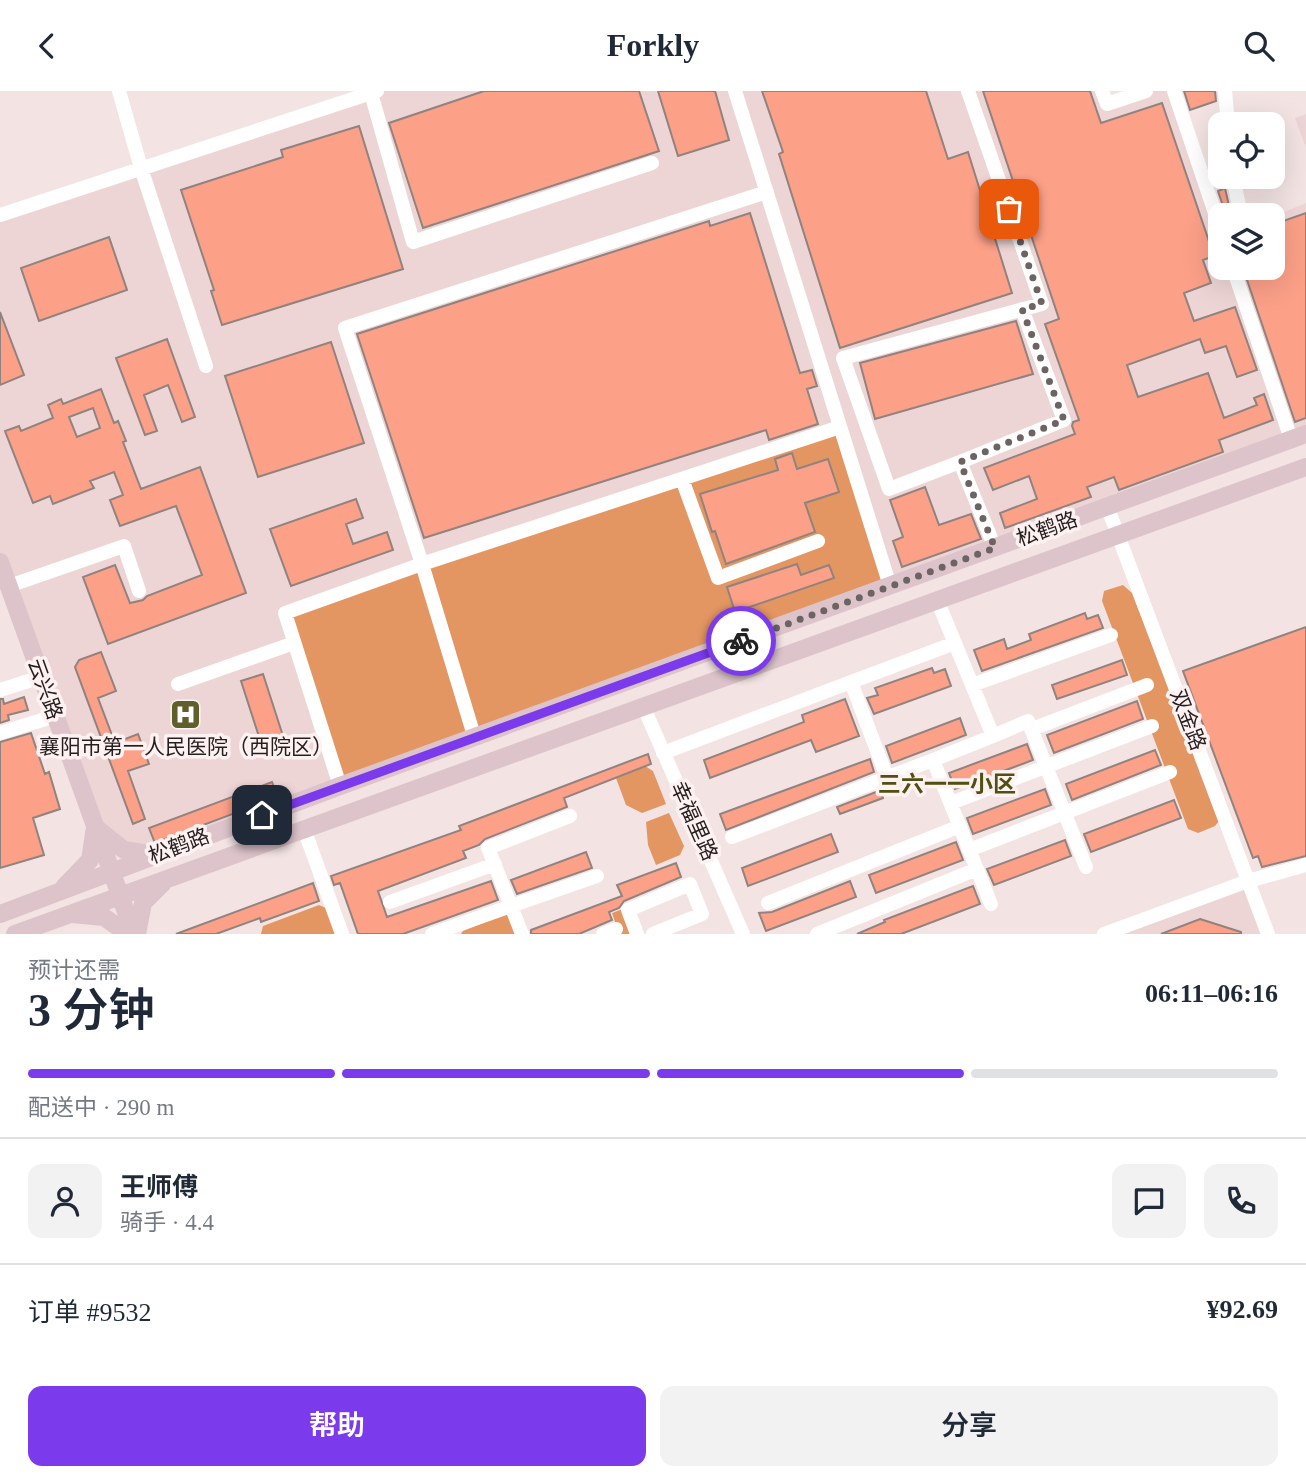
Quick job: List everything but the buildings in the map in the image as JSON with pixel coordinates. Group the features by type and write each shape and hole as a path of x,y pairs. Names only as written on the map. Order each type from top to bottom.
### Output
{"main road":[{"name":"松鹤路","path":"0,914 340,786 1298,436"},
{"name":"松鹤路","path":"15,934 1306,467"},
{"name":"云兴路","path":"0,562 111,872 136,934"},
{"path":"62,890 90,860 95,827 124,850 157,855"},
{"path":"136,934 143,903 169,878"},
{"path":"70,914 104,917 128,934"}],"street":[{"path":"119,91 205,366"},
{"path":"735,91 890,586"},
{"path":"968,91 1042,304 1022,309 843,358 889,489 1064,420 1022,309"},
{"path":"1102,91 1107,104 1146,91"},
{"path":"1174,91 1211,203"},
{"path":"1225,91 1227,112"},
{"path":"0,215 374,92 413,242 652,163"},
{"path":"474,739 422,564 345,328 767,193"},
{"path":"1238,280 1298,436"},
{"path":"340,786 285,614 422,564 840,427"},
{"path":"960,462 995,548"},
{"path":"682,479 718,578 818,541"},
{"name":"双金路","path":"1107,506 1268,934"},
{"path":"9,586 124,546 139,591"},
{"path":"938,602 993,736"},
{"path":"972,685 1111,635"},
{"path":"178,684 294,643"},
{"path":"663,753 955,643"},
{"path":"0,690 41,677"},
{"path":"851,682 887,777"},
{"path":"1032,729 1147,685"},
{"name":"幸福里路","path":"644,708 743,934"},
{"path":"0,733 55,716"},
{"path":"732,837 1028,721 1086,867"},
{"path":"951,803 1152,726"},
{"path":"933,759 991,904"},
{"path":"970,850 1170,772"},
{"path":"522,934 488,848 570,816"},
{"path":"768,903 960,826"},
{"path":"304,829 342,934"},
{"path":"390,902 495,865"},
{"path":"1104,934 1248,881 1306,865"},
{"path":"817,934 977,869"},
{"path":"432,934 597,876"},
{"path":"638,934 628,909 690,884 702,914 653,934"}],"shaded area":[{"path":"377,91 1102,91 1106,104 1146,91 1174,91 1212,203 1208,203 1208,280 1285,280 1285,212 1306,203 1306,434 157,855 124,850 95,827 0,562 0,215"},
{"path":"1306,114 1306,148 1295,118"},
{"path":"840,427 890,586 340,786 285,613"},
{"path":"1123,585 1132,593 1220,820 1215,826 1198,833 1188,829 1102,601 1104,591"},
{"path":"645,766 653,771 666,804 642,813 626,805 616,778"},
{"path":"669,813 684,846 680,855 656,865 648,845 646,822"},
{"path":"1248,881 1268,934 1104,934"},
{"path":"319,905 326,908 335,934 261,934 263,926"},
{"path":"623,909 635,934 619,934 612,913"},
{"path":"508,913 519,934 461,934 463,931"}],"way so far":[{"path":"741,641 995,548 960,462 1064,420 1022,309 1042,304 1009,209"}],"place":[{"name":"襄阳市第一人民医院（西院区）","path":"186,715"}],"district":[{"name":"三六一一小区","path":"947,784"}],"route":[{"path":"262,815 741,641"}]}
